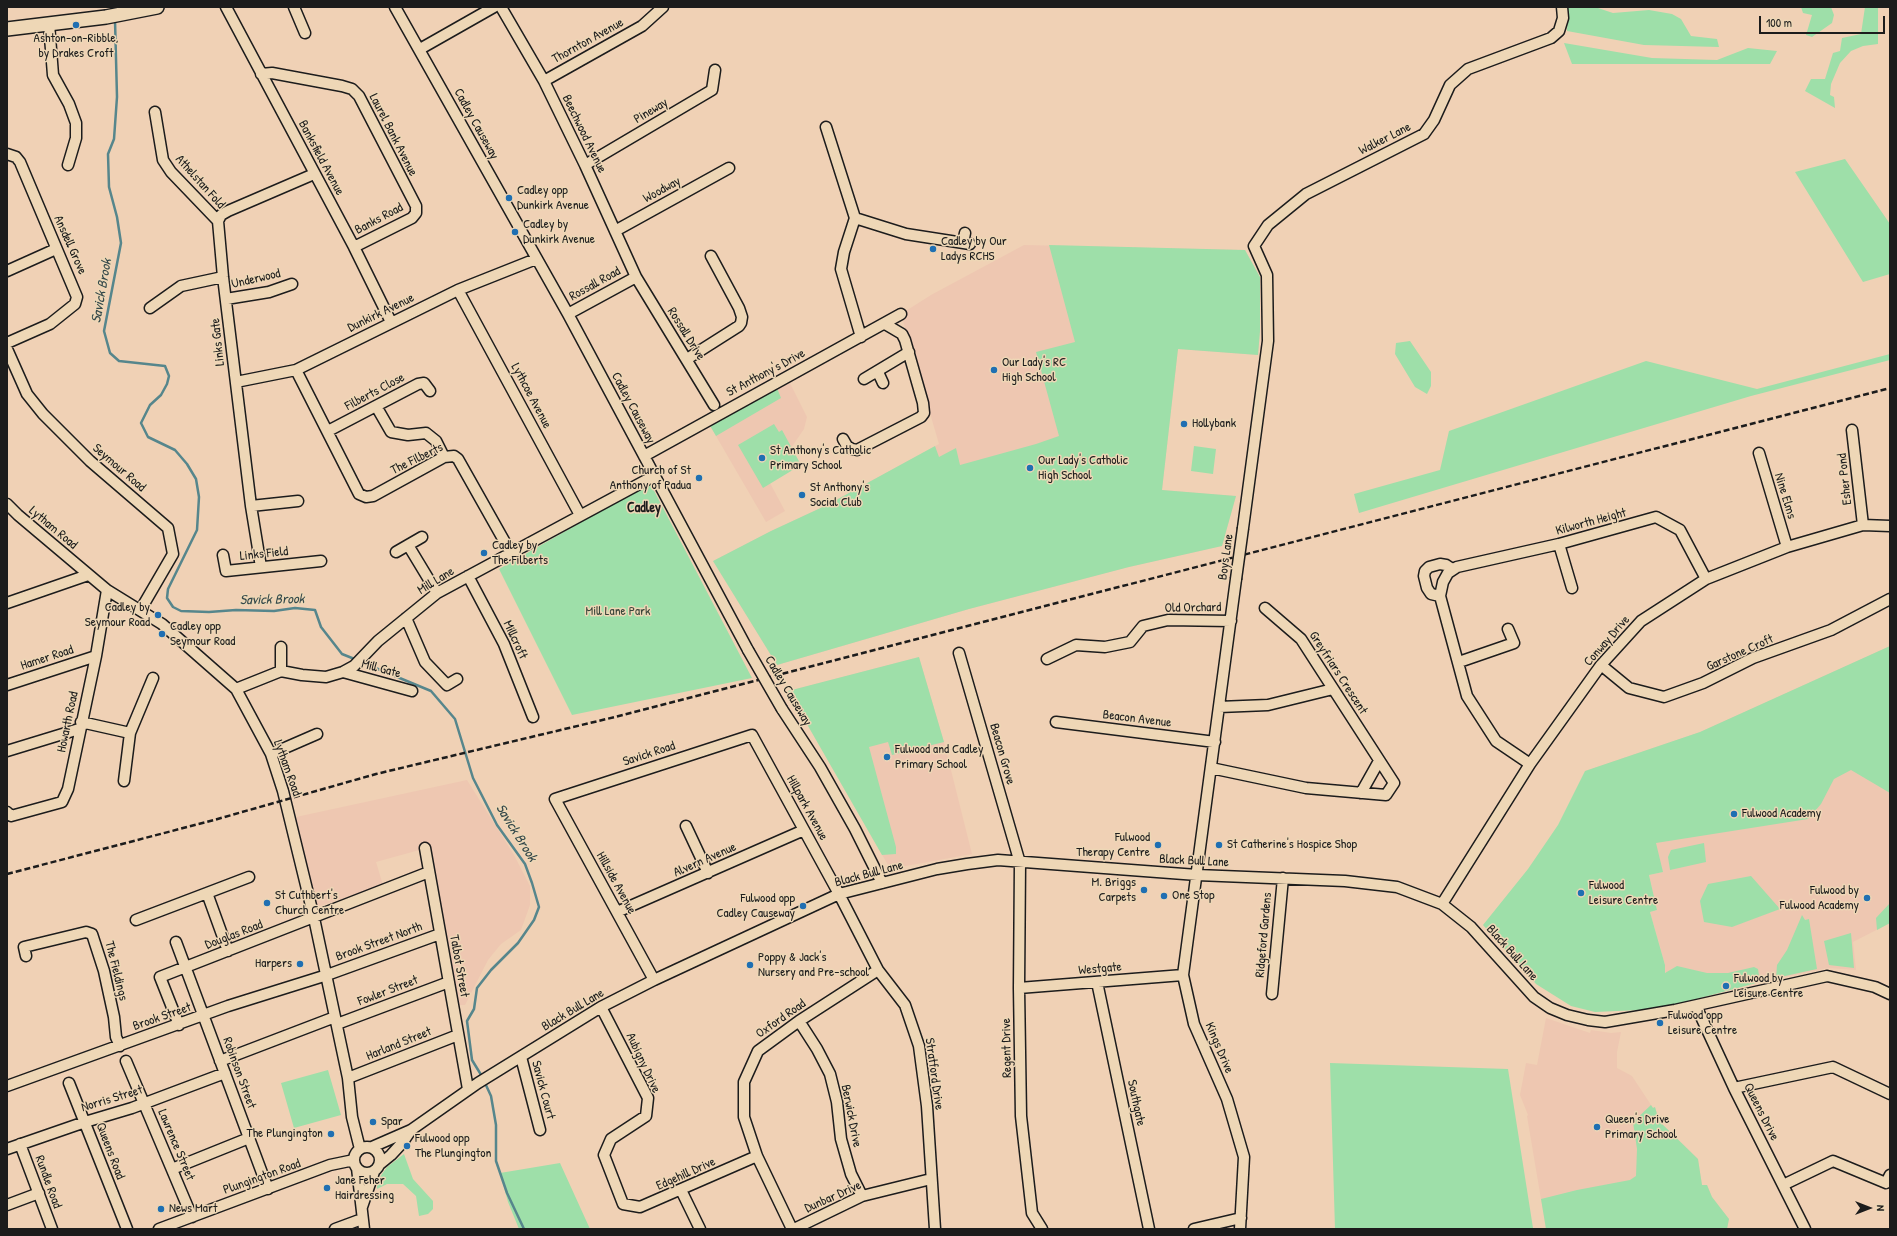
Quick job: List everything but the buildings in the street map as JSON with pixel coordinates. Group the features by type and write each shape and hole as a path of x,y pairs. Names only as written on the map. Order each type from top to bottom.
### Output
{"main road":[{"path":"7,29 106,17 157,7"}],"street":[{"name":"Banksfield Avenue","path":"226,7 354,247 391,322"},
{"path":"294,7 305,32"},
{"name":"Cadley Causeway","path":"396,7 568,314 748,650 782,709 820,767 855,829 882,883"},
{"path":"420,49 494,7"},
{"name":"Beechwood Avenue","path":"501,7 544,81 616,231 636,277"},
{"name":"Thornton Avenue","path":"544,81 642,26 663,7"},
{"name":"Walker Lane","path":"1254,246 1268,225 1306,194 1424,134 1434,120 1450,85 1468,69 1551,38 1559,31 1563,18 1562,7"},
{"path":"49,24 53,75 69,104 76,123 76,138 68,165"},
{"name":"Pineway","path":"585,165 716,92 715,70"},
{"name":"Laurel Bank Avenue","path":"261,74 272,73 352,89 359,96 416,206 416,213"},
{"name":"Athelstan Fold","path":"155,112 163,160 171,172 218,221"},
{"path":"827,127 855,218 844,252 841,269 861,337"},
{"name":"Ansdell Grove","path":"7,154 16,157 20,162 56,249 76,291 77,297 75,304 50,324 7,342"},
{"name":"Woodway","path":"616,231 725,173"},
{"path":"218,221 221,215 228,211 314,174"},
{"name":"Banks Road","path":"354,247 412,218 416,213"},
{"path":"855,218 906,234 966,244 965,232"},
{"name":"Links Gate","path":"218,221 223,277 251,506 261,567"},
{"name":"Boys Lane","path":"1197,874 1268,341 1267,275 1254,246"},
{"path":"7,271 56,249"},
{"path":"687,359 739,326 741,323 742,317 739,308 710,256"},
{"name":"Dunkirk Avenue","path":"236,382 296,370 458,290 536,259"},
{"path":"150,308 182,286 223,277"},
{"name":"Rossall Road","path":"568,314 636,277"},
{"name":"Rossall Drive","path":"636,277 714,405"},
{"name":"Underwood","path":"226,299 269,292 292,284"},
{"name":"Lythcoe Avenue","path":"458,290 580,515"},
{"name":"St Anthony's Drive","path":"644,456 692,428 901,314"},
{"path":"843,439 847,446 857,450 921,417 924,413 923,403 909,352 902,334 885,324"},
{"name":"Seymour Road","path":"7,349 27,394 43,414 90,460 168,528 173,554 141,609"},
{"path":"864,379 878,372 909,352"},
{"path":"296,370 326,428"},
{"path":"878,372 883,383"},
{"name":"Filberts Close","path":"326,428 376,406 418,384 424,383 430,391"},
{"path":"376,406 391,432 408,435 426,433 436,441 444,457"},
{"name":"The Filberts","path":"326,428 354,486 363,497 373,496 444,457 450,455 458,458 511,554"},
{"name":"Esher Pond","path":"1852,430 1863,525"},
{"name":"Nine Elms","path":"1759,453 1787,547"},
{"name":"Mill Lane","path":"281,670 302,675 326,677 343,672 354,666 362,656 436,593 654,476"},
{"path":"251,506 298,501"},
{"name":"Lytham Road","path":"7,504 88,575 107,590 141,609 162,624 236,689 271,754 283,791 314,918 336,1020 348,1078 352,1117 359,1145 367,1147"},
{"name":"Kilworth Height","path":"1440,596 1431,594 1427,588 1424,576 1425,571 1429,567 1440,564 1446,565 1452,569 1559,544 1656,518 1680,530 1706,579"},
{"name":"Conway Drive","path":"1442,904 1530,764 1601,666 1641,621 1706,579 1787,547 1863,525 1890,526"},
{"path":"396,552 422,537"},
{"path":"1559,544 1572,588"},
{"path":"408,545 436,593"},
{"name":"Links Field","path":"223,555 226,571 321,560"},
{"path":"1452,569 1443,582 1440,596 1468,696 1496,741 1530,764"},
{"path":"7,603 88,575"},
{"name":"Millcroft","path":"468,576 504,644 533,717"},
{"name":"Howarth Road","path":"7,812 11,816 62,802 68,789 80,726 96,656 107,590"},
{"name":"Garstone Croft","path":"1601,666 1629,688 1664,697 1704,683 1753,658 1831,630 1890,599"},
{"name":"Greyfriars Crescent","path":"1211,768 1306,788 1361,793 1386,795 1394,783 1301,639 1265,608"},
{"path":"406,618 425,662 447,685 457,679"},
{"name":"Old Orchard","path":"1047,659 1076,645 1105,647 1130,642 1143,626 1168,620 1231,620"},
{"path":"1459,662 1514,643 1508,629"},
{"path":"236,689 281,670 281,647"},
{"name":"Beacon Grove","path":"959,653 1020,863"},
{"name":"Hamer Road","path":"7,685 96,656"},
{"name":"Mill Gate","path":"343,672 412,691"},
{"path":"124,781 130,733 153,678"},
{"path":"1219,707 1268,705 1332,689"},
{"name":"Beacon Avenue","path":"1056,722 1215,742"},
{"path":"7,751 80,726 130,733"},
{"path":"271,754 317,734"},
{"name":"Savick Road","path":"555,799 752,735"},
{"name":"Hillpark Avenue","path":"752,735 839,894"},
{"path":"1361,793 1379,761"},
{"name":"Hillside Avenue","path":"555,799 654,980"},
{"path":"686,826 708,873"},
{"name":"Alvern Avenue","path":"617,912 804,830"},
{"name":"Talbot Street","path":"426,848 468,1089"},
{"name":"Black Bull Lane","path":"468,1089 601,1007 654,980 839,894 967,864 998,860 1020,863 1197,874 1345,881 1397,887 1442,904 1470,927 1534,997 1550,1008 1567,1015 1588,1020 1605,1022 1696,1006 1826,976 1875,987 1890,994"},
{"name":"Regent Drive","path":"1020,863 1019,988 1021,1116 1032,1213 1042,1229"},
{"name":"Douglas Road","path":"179,1025 160,977 429,872"},
{"name":"Kings Drive","path":"1197,874 1183,975 1194,1024 1227,1099 1244,1157 1240,1229"},
{"path":"136,920 248,877"},
{"name":"Ridgeford Gardens","path":"1272,994 1283,878"},
{"path":"207,893 228,951"},
{"name":"Stratford Drive","path":"839,894 878,970 905,1005 919,1046 927,1106 935,1229"},
{"name":"The Fieldings","path":"26,956 24,947 86,932 92,934 104,971 114,1017 116,1037 120,1046"},
{"name":"Brook Street North","path":"326,975 440,934"},
{"name":"Robinson Street","path":"176,942 268,1189"},
{"name":"Oxford Road","path":"793,1229 757,1156 744,1117 744,1082 758,1051 799,1021 878,970"},
{"name":"Brook Street","path":"7,1086 204,1016 228,1006 326,975"},
{"name":"Westgate","path":"1019,988 1183,975"},
{"name":"Fowler Street","path":"336,1020 449,982"},
{"name":"Southgate","path":"1097,982 1149,1229"},
{"name":"Queens Drive","path":"1696,1006 1734,1088 1805,1229"},
{"name":"Aubigny Drive","path":"601,1007 648,1098 646,1116 611,1139 604,1155 623,1204"},
{"path":"220,1061 336,1020"},
{"name":"Berwick Drive","path":"799,1021 817,1049 830,1074 838,1102 841,1139 851,1174 862,1196"},
{"name":"Harland Street","path":"348,1078 458,1035"},
{"name":"Savick Court","path":"521,1057 540,1130"},
{"name":"Lawrence Street","path":"126,1062 192,1216"},
{"path":"1734,1088 1833,1067 1890,1094"},
{"name":"Norris Street","path":"7,1149 85,1122 144,1104 225,1073"},
{"name":"Queens Road","path":"69,1082 126,1229"},
{"path":"335,1229 363,1224 355,1164 358,1151 411,1130 468,1089"},
{"path":"355,1164 364,1173 377,1168 391,1156 411,1130"},
{"path":"172,1169 249,1138"},
{"name":"Rundle Road","path":"20,1144 52,1229"},
{"path":"362,1208 377,1168 379,1154 367,1147"},
{"name":"Edgehill Drive","path":"623,1204 640,1207 757,1156"},
{"path":"1783,1185 1833,1161 1886,1182 1890,1175"},
{"name":"Plungington Road","path":"159,1229 330,1165 355,1164"},
{"name":"Dunbar Drive","path":"793,1229 862,1196 931,1179"},
{"path":"681,1190 700,1229"},
{"path":"7,1205 39,1193"},
{"path":"1194,1229 1212,1227 1241,1218"}],"shaded area":[{"name":"Our Lady's Catholic High School","path":"1024,245 1245,250 1260,277 1260,331 1258,355 1178,349 1162,490 1236,496 1222,546 1129,567 969,609 777,665 713,561 771,531 827,505 939,444 901,314 931,295"},
{"name":"St Anthony's Catholic Primary School","path":"789,381 807,417 804,429 791,448 801,465 770,483 785,511 766,522 709,424"},
{"name":"Fulwood Academy","path":"1890,646 1890,923 1853,942 1856,970 1828,968 1758,983 1666,985 1665,965 1650,912 1657,910 1649,875 1662,872 1585,771 1700,732"},
{"name":"Fulwood and Cadley Primary School","path":"919,657 944,742 972,854 895,868 888,865 788,691"},
{"path":"467,780 514,855 530,886 530,905 521,930 501,944 488,960 465,1005 460,1005 423,849 376,862 383,885 317,907 296,817"},
{"name":"Queen's Drive Primary School","path":"1546,1018 1590,1033 1591,1030 1611,1033 1621,1032 1617,1052 1617,1068 1632,1076 1653,1108 1655,1107 1659,1121 1698,1159 1702,1185 1707,1185 1712,1197 1729,1219 1727,1229 1546,1229 1528,1115 1520,1095 1526,1063 1537,1065"}],"green space":[{"path":"1568,7 1595,7 1613,13 1649,10 1672,14 1681,19 1691,36 1717,39 1719,47 1644,45 1567,31"},
{"path":"1801,7 1831,7 1834,15 1832,23 1812,37 1806,35 1812,15 1803,13"},
{"path":"1865,7 1878,7 1878,44 1863,46 1851,51 1840,63 1831,84 1830,95 1834,97 1835,108 1805,91 1811,79 1825,79 1833,53 1840,51 1842,38 1861,34"},
{"path":"1564,43 1652,58 1717,60 1748,48 1777,51 1770,64 1572,64"},
{"path":"1845,159 1890,224 1890,274 1863,282 1795,172"},
{"name":"Our Lady's Catholic High School","path":"1049,245 1245,250 1260,277 1260,331 1258,355 1178,349 1162,490 1236,496 1222,546 1129,567 969,609 777,665 713,561 771,531 827,505 935,446 939,457 956,448 960,465 1036,444 1059,436 1036,352 1075,342"},
{"path":"1410,341 1431,372 1431,386 1427,394 1415,387 1395,354 1396,343"},
{"path":"1890,354 1890,360 1751,396 1359,513 1354,494 1440,470 1449,431 1646,361 1757,389"},
{"path":"777,388 781,398 716,436 709,424"},
{"path":"774,424 779,432 782,430 801,465 763,488 738,445"},
{"path":"1194,446 1216,449 1213,474 1191,471"},
{"name":"Mill Lane Park","path":"650,483 752,678 572,715 499,569"},
{"path":"1890,646 1890,793 1851,770 1834,779 1821,804 1808,819 1656,843 1663,872 1649,875 1657,910 1650,912 1665,965 1665,973 1677,966 1707,973 1728,973 1754,967 1758,969 1760,982 1678,1004 1640,1010 1595,1012 1571,1006 1536,984 1483,925 1528,869 1558,825 1585,771 1700,732"},
{"name":"Fulwood and Cadley Primary School","path":"919,657 944,742 892,755 888,742 869,747 896,847 896,854 882,855 788,691"},
{"path":"1704,843 1706,862 1670,870 1668,857 1671,850"},
{"path":"1751,876 1780,909 1732,927 1704,922 1700,901 1708,884"},
{"path":"1890,903 1890,923 1877,930 1876,918"},
{"path":"1802,915 1805,920 1809,919 1817,969 1776,978 1777,965 1787,950"},
{"path":"1851,933 1854,968 1829,965 1824,941"},
{"path":"1330,1063 1508,1069 1533,1228 1335,1229"},
{"path":"328,1070 341,1115 294,1128 281,1083"},
{"path":"1651,1105 1653,1108 1655,1107 1659,1121 1698,1159 1702,1185 1707,1185 1712,1197 1729,1219 1727,1229 1546,1229 1541,1199 1577,1190 1630,1180 1636,1176 1637,1149 1633,1122"},
{"path":"404,1154 413,1179 433,1201 433,1209 428,1214 419,1216 416,1196 403,1184 387,1184 377,1189 377,1181 387,1167"},
{"path":"560,1163 590,1229 519,1229 508,1202 500,1173"}],"waterway":[{"name":"Savick Brook","path":"115,20 117,97 114,139 108,154 109,187 117,217 121,243 104,331 110,353 119,361 165,366 169,376 167,384 161,395 150,405 141,423 148,437 175,450 187,464 196,479 199,497 197,530 168,589 167,598 173,607 181,611 274,611 295,608 315,610 321,627 342,654 357,660"},
{"name":"Savick Brook","path":"361,662 431,691 455,719 473,778 497,825 525,864 532,883 539,907 534,920 518,943 491,970 477,988 474,1009 467,1021 472,1060 483,1078"},
{"name":"Savick Brook","path":"485,1083 491,1096 496,1125 496,1161 507,1193 524,1229"}],"railway":[{"path":"7,874 214,820 376,774 615,717 1890,388"}],"place":[{"name":"Ashton-on-Ribble, by Drakes Croft","path":"76,25"},
{"name":"Cadley opp Dunkirk Avenue","path":"509,198"},
{"name":"Cadley by Dunkirk Avenue","path":"515,232"},
{"name":"Cadley by Our Ladys RCHS","path":"933,249"},
{"name":"Our Lady's RC High School","path":"994,370"},
{"name":"Hollybank","path":"1184,424"},
{"name":"St Anthony's Catholic Primary School","path":"762,458"},
{"name":"Our Lady's Catholic High School","path":"1030,468"},
{"name":"Church of St Anthony of Padua","path":"699,478"},
{"name":"St Anthony's Social Club","path":"802,495"},
{"name":"Cadley by The Filberts","path":"484,553"},
{"name":"Cadley by Seymour Road","path":"158,615"},
{"name":"Cadley opp Seymour Road","path":"162,634"},
{"name":"Fulwood and Cadley Primary School","path":"887,757"},
{"name":"Fulwood Academy","path":"1734,814"},
{"name":"Fulwood Therapy Centre","path":"1158,845"},
{"name":"St Catherine's Hospice Shop","path":"1219,845"},
{"name":"M. Briggs Carpets","path":"1144,890"},
{"name":"Fulwood Leisure Centre","path":"1581,893"},
{"name":"One Stop","path":"1164,896"},
{"name":"Fulwood by Fulwood Academy","path":"1867,898"},
{"name":"St Cuthbert's Church Centre","path":"267,903"},
{"name":"Fulwood opp Cadley Causeway","path":"803,906"},
{"name":"Harpers","path":"300,964"},
{"name":"Poppy & Jack's Nursery and Pre-school","path":"750,965"},
{"name":"Fulwood by Leisure Centre","path":"1726,986"},
{"name":"Fulwood opp Leisure Centre","path":"1660,1023"},
{"name":"Spar","path":"373,1122"},
{"name":"Queen's Drive Primary School","path":"1597,1127"},
{"name":"The Plungington","path":"331,1134"},
{"name":"Fulwood opp The Plungington","path":"407,1146"},
{"name":"Jane Feher Hairdressing","path":"327,1188"},
{"name":"News Mart","path":"161,1209"}],"district":[{"name":"Cadley","path":"644,508"}]}
